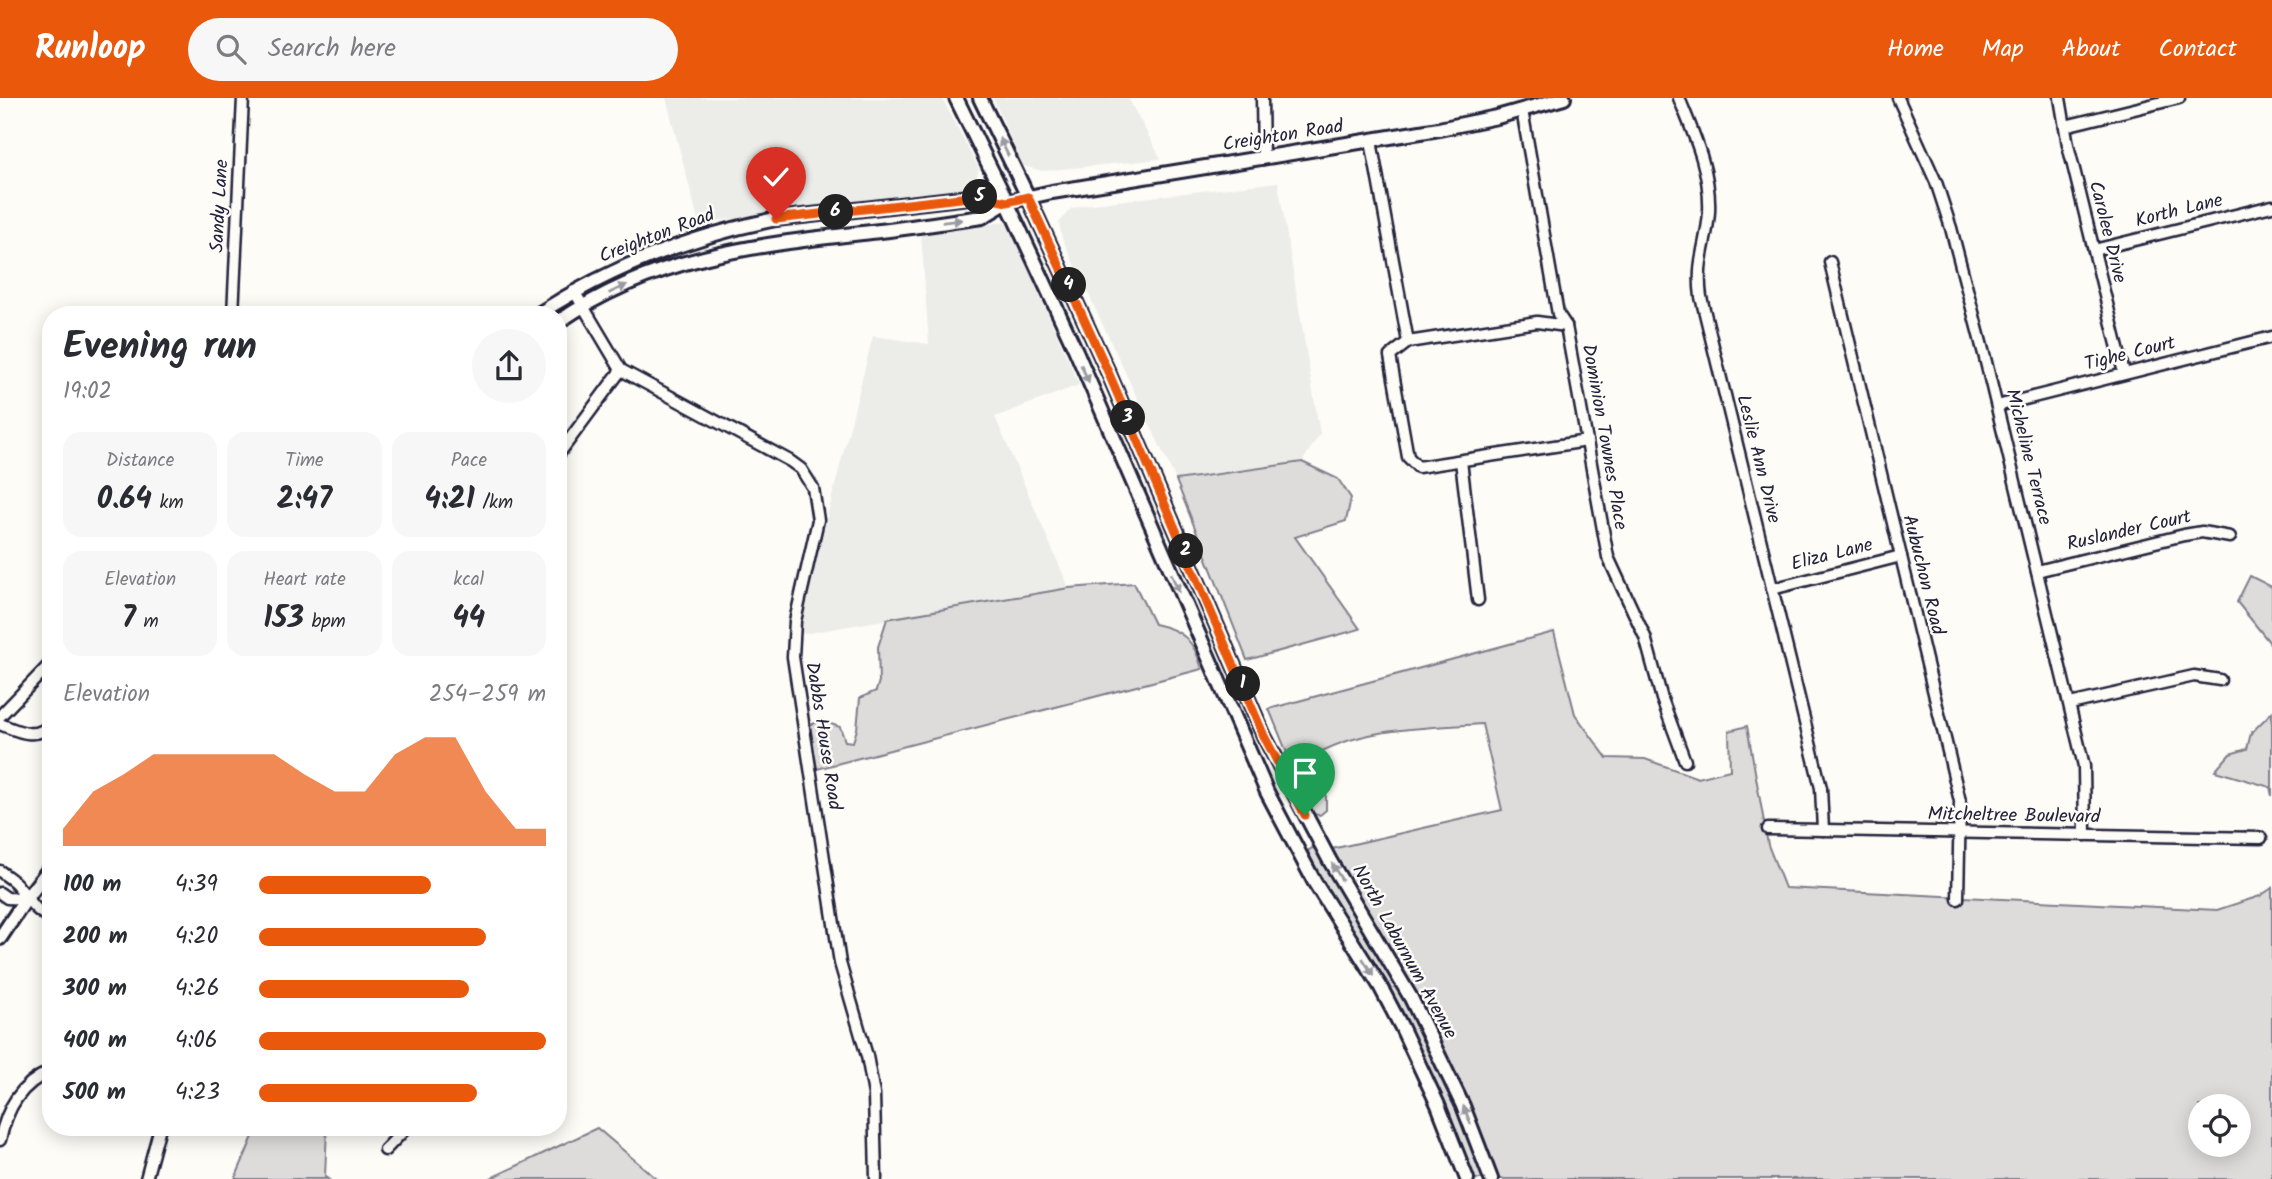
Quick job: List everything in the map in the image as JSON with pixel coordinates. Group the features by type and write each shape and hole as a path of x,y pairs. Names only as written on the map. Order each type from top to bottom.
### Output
{"main road":[{"name":"North Laburnum Avenue","path":"956,98 1076,351 1263,783 1309,871 1380,986 1401,1026 1438,1105 1467,1179"},
{"name":"North Laburnum Avenue","path":"980,98 1109,374 1264,736 1325,852 1411,998 1463,1105 1491,1179"},
{"name":"Creighton Road","path":"567,316 637,279 704,256 765,245 982,217 1007,202 1028,197 1447,128 1564,98"},
{"name":"Creighton Road","path":"551,306 574,291 685,243 764,221 978,196 1007,202"},
{"path":"0,938 42,879"}],"street":[{"name":"Sandy Lane","path":"233,306 243,98"},
{"path":"1262,98 1263,159"},
{"name":"Leslie Ann Drive","path":"1679,98 1703,159 1708,181 1709,215 1699,268 1701,297 1821,788 1823,830"},
{"name":"Micheline Terrace","path":"1898,98 1946,210 1997,406 2084,766 2085,835"},
{"name":"Carolee Drive","path":"2060,98 2124,373"},
{"path":"2065,126 2179,98"},
{"name":"Dominion Townes Place","path":"1522,110 1558,314 1566,326 1608,556 1645,637 1662,699 1685,761"},
{"path":"1371,141 1408,342"},
{"name":"Korth Lane","path":"2094,250 2272,206"},
{"name":"Aubuchon Road","path":"1830,262 1957,789 1960,832 1958,899"},
{"path":"567,443 621,370 574,291"},
{"path":"1566,326 1537,321 1408,342 1390,356 1408,457 1418,467 1587,441"},
{"name":"Tighe Court","path":"1997,406 2272,337"},
{"name":"Dabbs House Road","path":"621,370 790,461 801,470 813,488 818,520 795,621 793,657 840,963 867,1056 874,1094 876,1179"},
{"path":"1461,461 1478,600"},
{"name":"Ruslander Court","path":"2037,571 2202,532 2230,537"},
{"name":"Eliza Lane","path":"1772,589 1900,556"},
{"path":"0,716 42,672"},
{"path":"2070,704 2194,676 2220,680"},
{"path":"0,724 28,734 38,734 42,731"},
{"name":"Mitcheltree Boulevard","path":"1768,829 2261,838"},
{"path":"0,871 18,884 26,899 42,914"},
{"path":"0,893 6,898 26,899"},
{"path":"0,1140 8,1111 18,1094 42,1076"},
{"path":"146,1179 158,1136"},
{"path":"385,1150 398,1136"}],"shaded area":[{"path":"666,98 942,98 979,169 975,184 959,190 699,223"},
{"path":"993,98 1128,98 1161,159 1042,171 1023,166"},
{"path":"1278,182 1320,434 1302,462 1176,480 1062,238 1059,223 1070,209 1084,205"},
{"path":"1004,222 1010,227 1079,385 995,417 1069,588 797,635 873,336 929,344 921,234"},
{"path":"1302,462 1338,479 1351,498 1346,521 1295,537 1360,629 1247,660 1176,480"},
{"path":"2250,576 2272,587 2272,650 2270,643 2237,602"},
{"path":"1134,583 1154,624 1173,629 1186,638 1202,669 817,769 809,725 822,721 840,727 845,741 853,742 860,698 876,691 879,681 878,647 887,619 1069,588"},
{"path":"1554,632 1575,714 1607,758 1645,759 1698,778 1730,770 1729,731 1747,726 1768,845 1785,888 2217,910 2260,896 2272,888 2272,1179 1499,1179 1483,1136 1444,1051 1401,969 1332,849 1502,810 1482,724 1415,728 1371,735 1350,740 1310,758 1326,797 1326,810 1320,815 1312,814 1269,709"},
{"path":"2272,712 2272,796 2270,787 2215,771 2230,754 2247,749 2251,733"},
{"path":"1317,849 1413,1012 1449,1087 1485,1179 1472,1179 1437,1088 1402,1015 1309,858 1308,851"},
{"path":"597,1128 657,1179 489,1179"},
{"path":"253,1136 327,1136 325,1177 328,1179 235,1179"}],"route":[{"path":"776,219 978,196 1007,202 1028,197 1109,374 1264,736 1305,815"}]}
